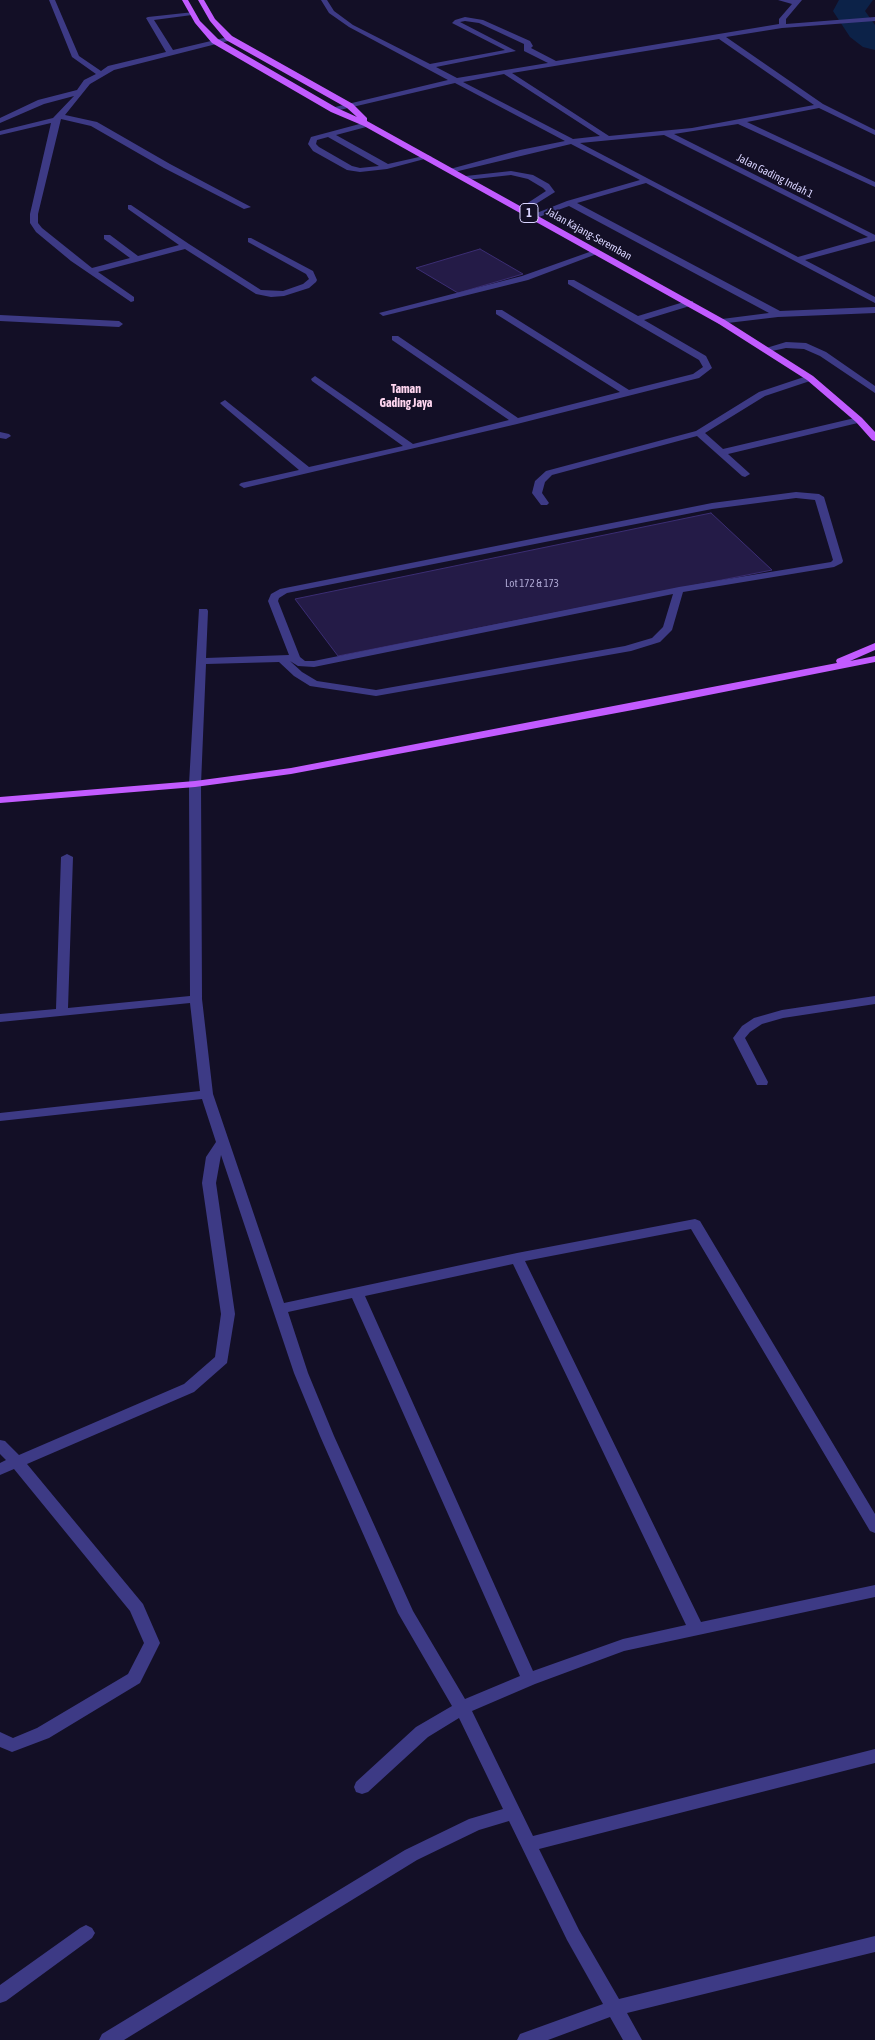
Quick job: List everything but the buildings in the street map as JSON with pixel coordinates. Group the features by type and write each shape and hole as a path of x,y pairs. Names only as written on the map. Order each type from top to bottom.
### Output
{"main road":[{"name":"Jalan Kajang-Seremban","path":"185,0 196,22 215,42 334,110 367,124 466,178 690,303 768,349 810,378 859,420 875,438"},
{"path":"201,0 212,20 229,38 350,106 367,124"},
{"path":"830,667 850,655 875,646"},
{"path":"0,800 195,784 292,771 875,659"},
{"path":"830,667 875,669"}],"street":[{"path":"52,0 70,48 76,58 99,73"},
{"path":"324,0 331,12 351,26 575,141 875,300"},
{"path":"781,0 793,6 781,23 782,26"},
{"path":"170,52 150,18 192,13"},
{"path":"512,51 456,23 457,21 466,19 481,21 527,43 529,46 526,48"},
{"path":"334,110 458,80 505,72 782,26 875,19"},
{"path":"721,37 820,106 875,133"},
{"path":"131,299 91,271 39,230 34,223 34,214 58,118 70,106 87,82 99,73 126,63 229,38"},
{"path":"431,66 526,48 556,64"},
{"path":"505,72 609,139"},
{"path":"0,121 41,102 80,92"},
{"path":"453,171 523,152 575,141 666,133 820,106"},
{"path":"0,134 58,118 94,124 167,166 248,207"},
{"path":"739,121 875,185"},
{"path":"367,124 314,139 312,144 316,149 350,168 371,170 428,157"},
{"name":"Jalan Gading Indah 1","path":"666,133 875,238"},
{"path":"328,134 388,167"},
{"path":"466,178 511,173 530,177 551,192 523,210"},
{"path":"533,216 648,180"},
{"path":"570,203 778,314"},
{"path":"130,207 186,246 259,292 271,294 284,293 306,286 314,280 310,273 251,240"},
{"path":"107,237 137,258"},
{"path":"799,260 875,238"},
{"path":"91,271 186,246"},
{"path":"383,313 525,278 598,252"},
{"path":"244,485 307,472 628,394 696,376 708,368 703,358 571,282"},
{"path":"638,319 690,303"},
{"path":"722,322 778,314 875,310"},
{"path":"499,312 628,394"},
{"path":"0,318 119,324"},
{"path":"395,338 517,421"},
{"path":"768,349 786,344 806,346 824,354 875,390"},
{"path":"544,503 537,493 540,481 549,473 699,433 762,394 810,378"},
{"path":"314,380 411,447"},
{"path":"225,403 307,472"},
{"path":"722,452 859,420"},
{"path":"699,433 745,474"},
{"path":"796,495 819,497 838,561 834,564 678,590 314,664 302,664 295,658 273,601 275,596 284,591 712,506 796,495"},
{"path":"282,659 298,674 314,684 353,692 376,693 434,683 627,649 656,640 668,628 678,590"},
{"path":"203,612 195,784 196,999 207,1094 301,1373 406,1613 462,1708 573,1935 633,2040"},
{"path":"201,661 295,658"},
{"path":"62,1012 67,857"},
{"path":"0,1018 196,999"},
{"path":"762,1082 739,1038 746,1029 758,1021 782,1014 875,1000"},
{"path":"0,1116 207,1094"},
{"path":"0,1469 18,1463 189,1388 222,1359 228,1314 209,1182 213,1157 224,1142"},
{"path":"280,1309 517,1258 695,1224 875,1527"},
{"path":"517,1258 696,1629"},
{"path":"356,1292 529,1679"},
{"path":"0,1444 18,1463 137,1608 152,1642 134,1678 43,1733 12,1745 0,1739"},
{"path":"362,1787 422,1732 462,1708 529,1679 622,1645 875,1591"},
{"path":"530,1844 875,1756"},
{"path":"108,2040 411,1855 474,1824 514,1813"},
{"path":"0,1995 86,1933"},
{"path":"526,2040 613,2008 875,1944"}],"waterway":[{"path":"857,0 851,5 849,11 861,30 875,40"}],"district":[{"name":"Taman Gading Jaya","path":"406,396"}]}
